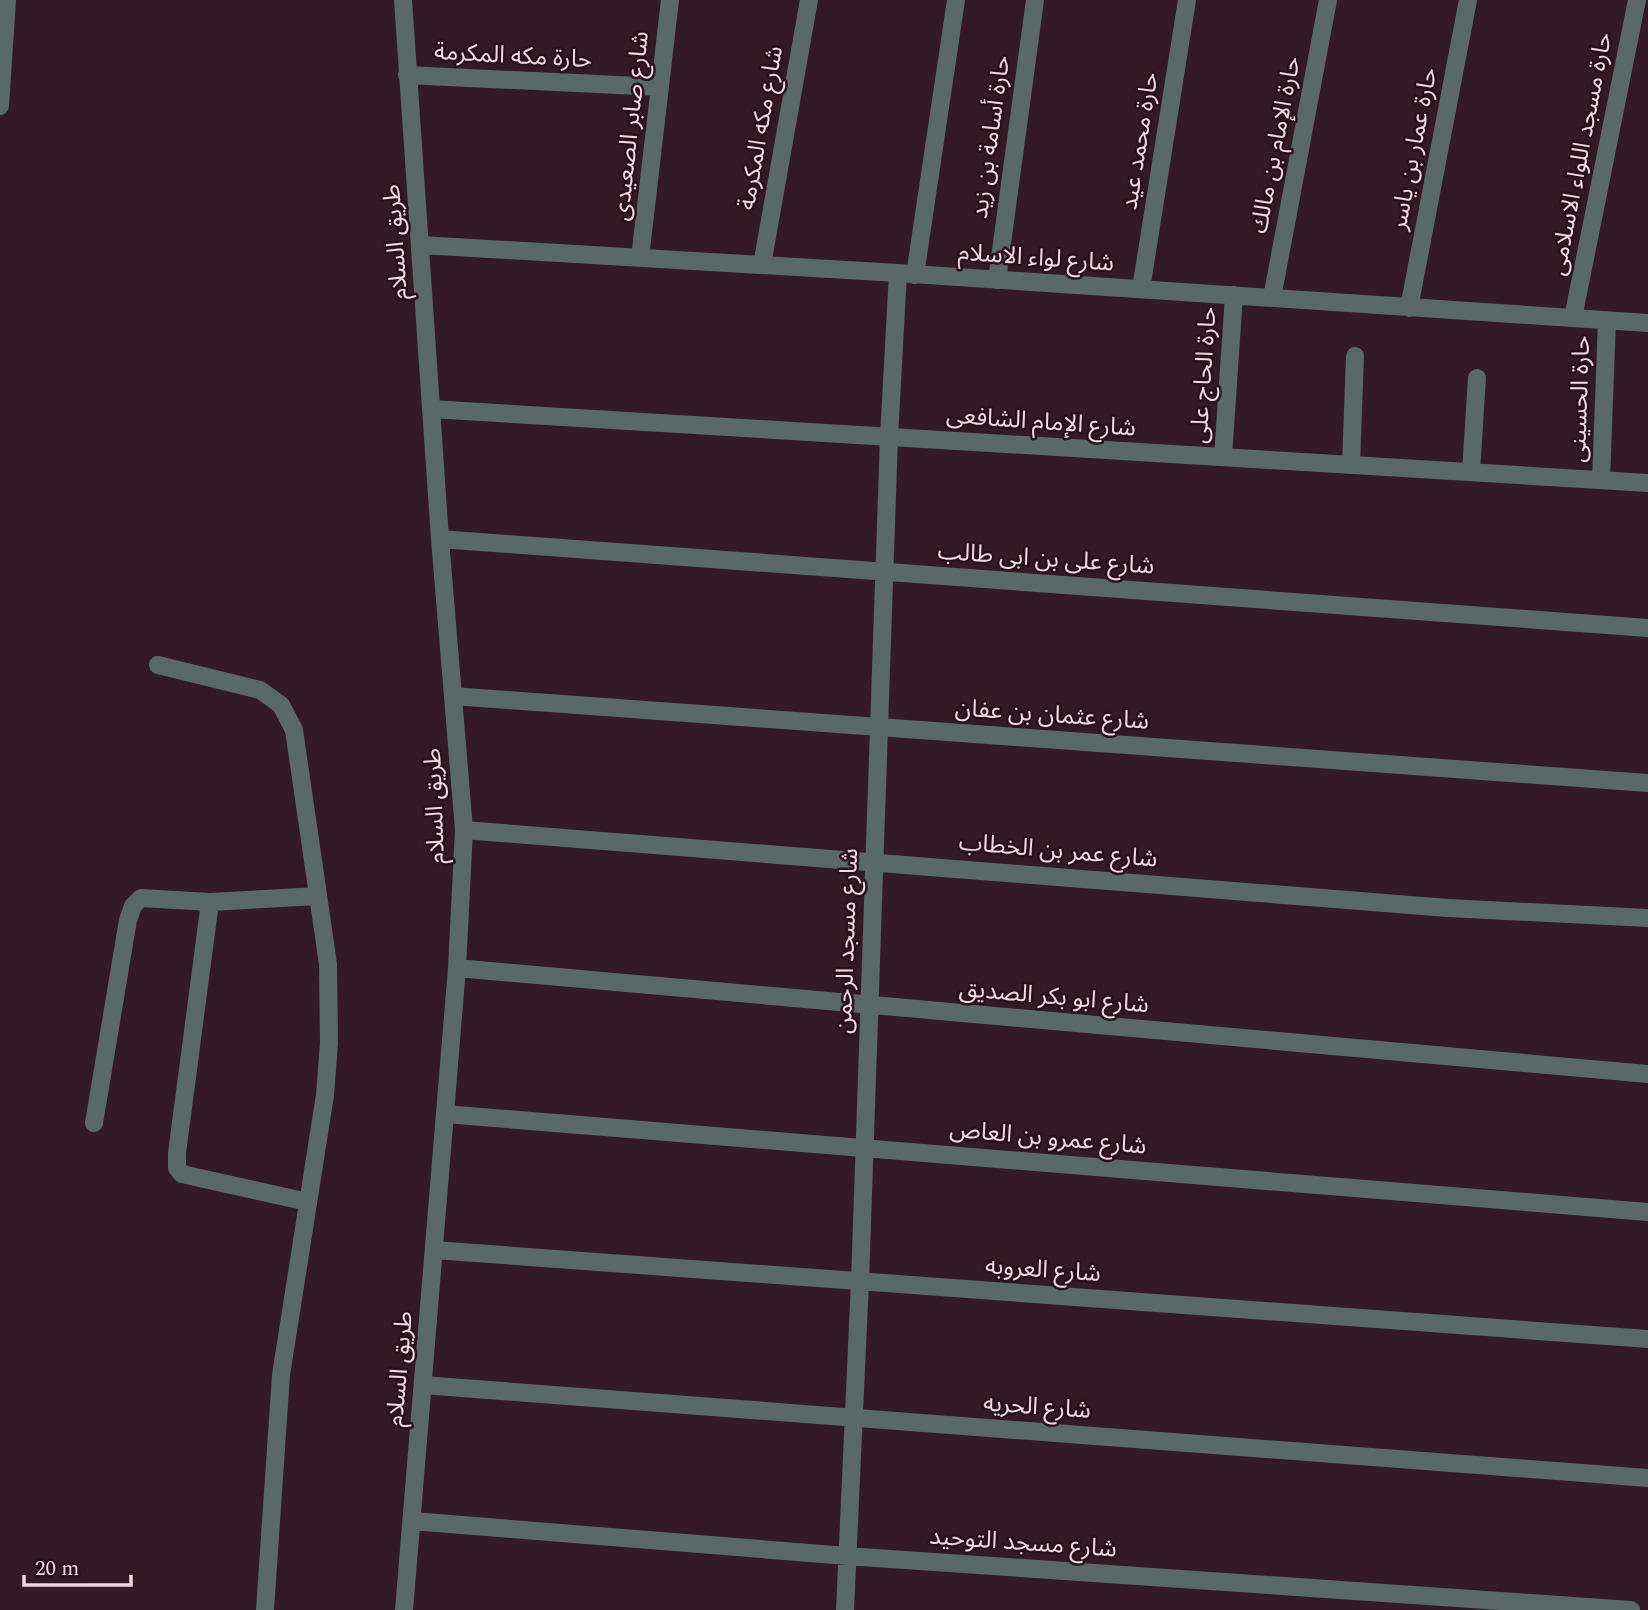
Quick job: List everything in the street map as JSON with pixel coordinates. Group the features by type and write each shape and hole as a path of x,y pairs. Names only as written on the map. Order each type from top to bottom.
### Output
{"street":[{"path":"0,106 6,0"},
{"name":"طريق السلام","path":"403,0 440,539 464,830 457,968 404,1610"},
{"name":"شارع صابر الصعيدى","path":"640,258 670,0"},
{"name":"شارع مكه المكرمة","path":"762,265 809,0"},
{"name":"شارع مسجد الرحمن","path":"845,1610 860,1281 889,437 906,274 956,0"},
{"name":"حارة أسامة بن زيد","path":"997,280 1035,0"},
{"name":"حارة محمد عيد","path":"1141,289 1188,0"},
{"name":"حارة الإمام بن مالك","path":"1272,298 1328,0"},
{"name":"حارة عمار بن ياسر","path":"1409,308 1468,0"},
{"name":"حارة مسجد اللواء الاسلامى","path":"1573,318 1637,0"},
{"name":"حارة مكه المكرمة","path":"407,75 660,87"},
{"name":"شارع لواء الاسلام","path":"421,245 1648,323"},
{"name":"حارة الحاج على","path":"1223,457 1234,295"},
{"name":"حارة الحسينى","path":"1601,480 1607,320"},
{"path":"1351,465 1355,356"},
{"path":"1471,472 1477,378"},
{"name":"شارع الإمام الشافعى","path":"431,410 1648,483"},
{"name":"شارع على بن ابى طالب","path":"440,539 1648,628"},
{"path":"158,665 260,690 281,705 294,730 328,964 329,1043 325,1095 281,1375 265,1610"},
{"name":"شارع عثمان بن عفان","path":"453,696 1648,783"},
{"name":"شارع عمر بن الخطاب","path":"464,830 1448,908 1648,918"},
{"path":"94,1122 128,920 133,905 141,898 210,902 318,896"},
{"path":"210,902 177,1168 182,1174 308,1202"},
{"name":"شارع ابو بكر الصديق","path":"457,968 1648,1074"},
{"name":"شارع عمرو بن العاص","path":"445,1114 1648,1212"},
{"name":"شارع العروبه","path":"434,1250 1648,1339"},
{"name":"شارع الحريه","path":"423,1385 1648,1478"},
{"name":"شارع مسجد التوحيد","path":"412,1521 847,1556 1631,1610"}]}
